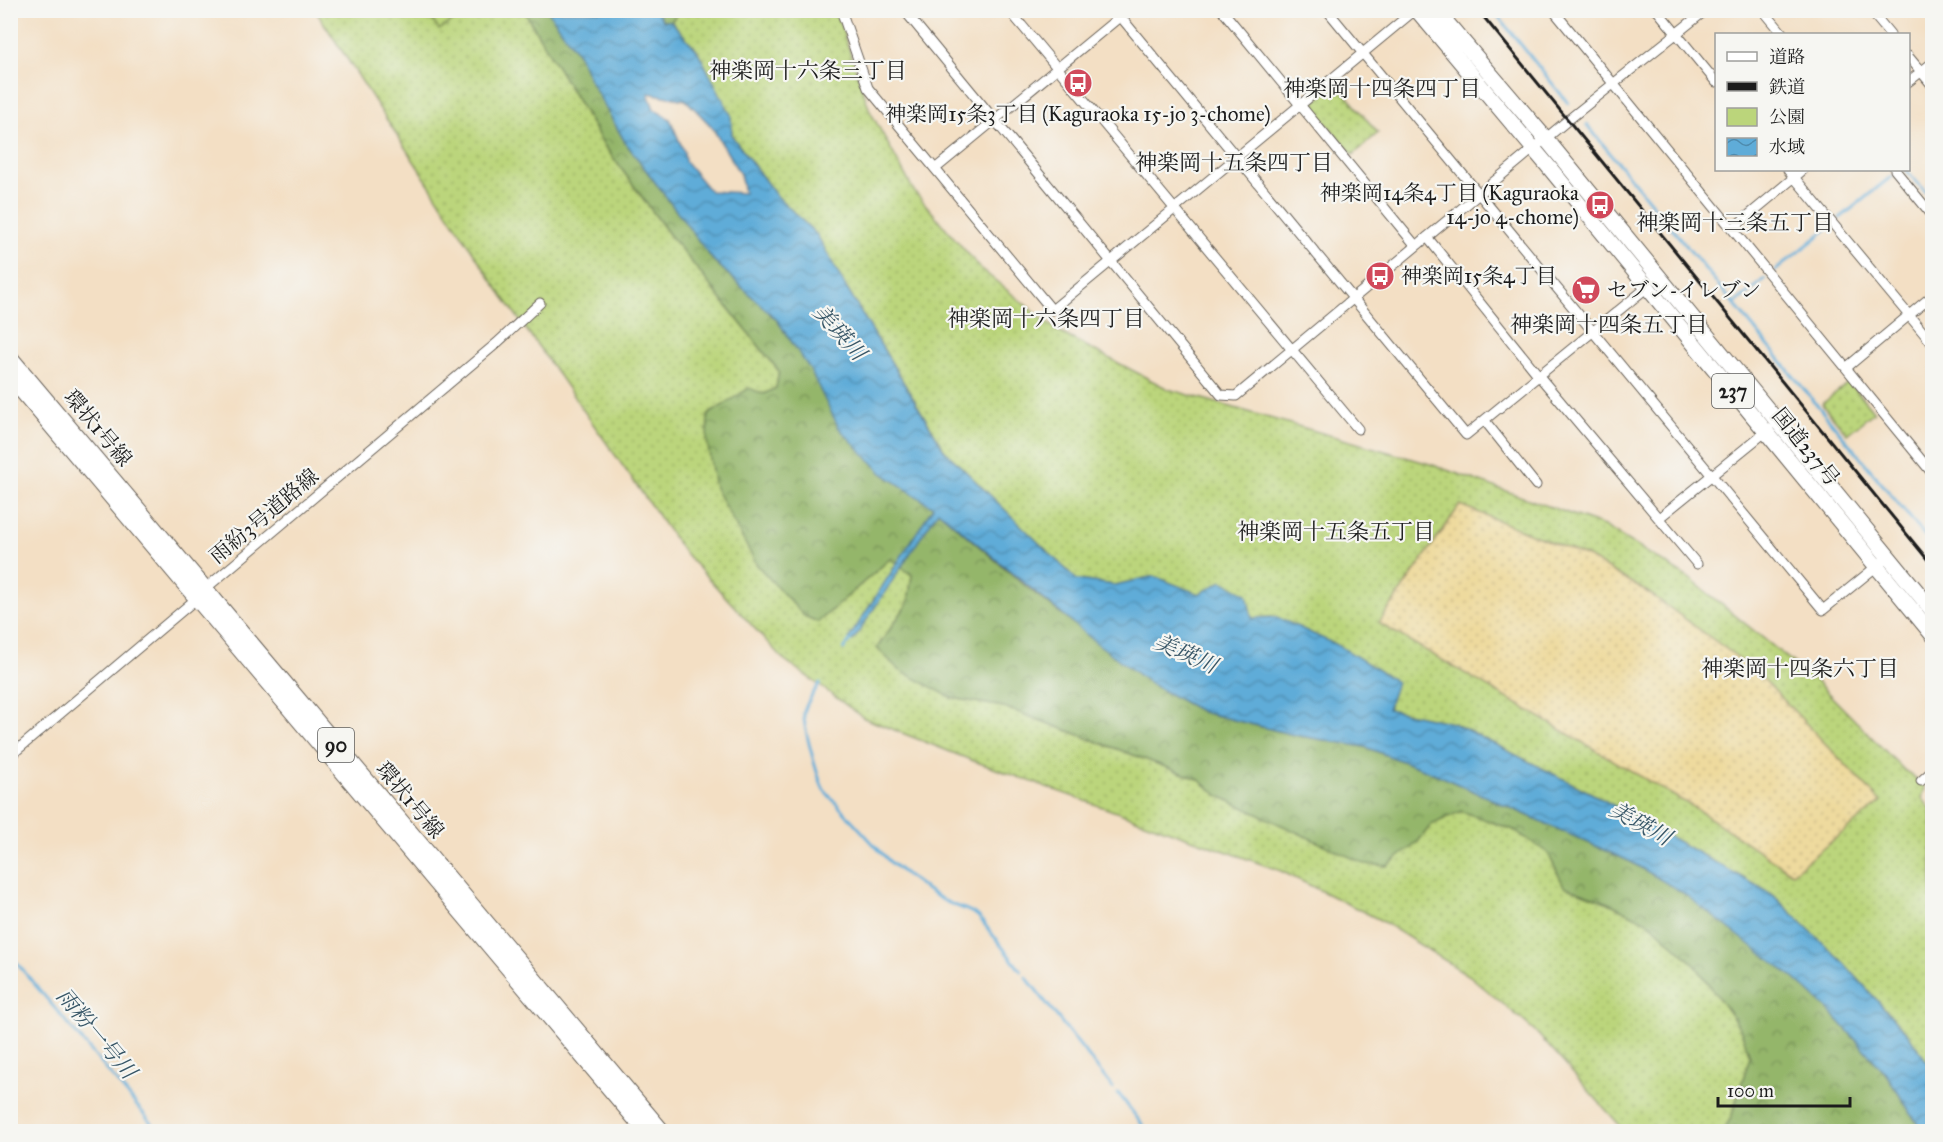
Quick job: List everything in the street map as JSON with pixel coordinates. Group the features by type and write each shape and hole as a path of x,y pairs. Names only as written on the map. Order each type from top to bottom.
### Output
{"main road":[{"name":"国道237号","path":"1416,10 1540,144"},
{"name":"国道237号","path":"1436,10 1540,144 1883,561 1932,634"},
{"name":"環状1号線","path":"10,357 201,594 646,1131"},
{"name":"環状1号線","path":"10,378 201,594 663,1131"},
{"name":"国道237号","path":"1883,561 1932,610"}],"street":[{"path":"841,10 868,88 1052,310 1416,10"},
{"path":"904,10 1221,395 1236,396 1540,144 1706,10"},
{"path":"1009,10 1358,429"},
{"path":"1222,10 1416,246"},
{"path":"1327,10 1823,610 1883,561"},
{"path":"1553,10 1932,472"},
{"path":"1657,10 1715,81"},
{"path":"1763,10 1782,33"},
{"path":"1870,10 1889,33"},
{"path":"936,169 1121,13 1466,435 1654,282"},
{"path":"1910,58 1932,85"},
{"path":"1910,81 1932,63"},
{"path":"1896,171 1932,215"},
{"path":"1732,229 1791,173 1932,343"},
{"path":"1427,237 1539,376 1697,564"},
{"path":"1846,368 1932,296"},
{"name":"雨紛3号道路線","path":"10,756 497,343 540,303"},
{"path":"1485,421 1536,485"},
{"path":"1659,518 1772,426"},
{"path":"1921,781 1932,771"}],"green space":[{"path":"316,11 524,11 604,145 669,234 779,371 776,388 764,394 873,574 890,558 912,575 908,603 877,648 952,698 1004,707 1198,779 1219,796 1417,843 1431,825 1461,811 1514,830 1548,853 1564,886 1609,903 1651,924 1696,966 1740,1028 1750,1056 1731,1118 1723,1131 1625,1131 1534,1030 1470,976 1382,921 1281,871 971,760 864,718 782,658 683,551 492,281"},
{"path":"426,11 468,11 439,30"},
{"path":"524,11 548,11 579,55 591,82 625,142 713,260 777,320 882,473 933,507 1029,589 1151,684 1202,712 1294,735 1365,747 1431,772 1631,862 1684,893 1795,979 1829,1010 1887,1075 1922,1131 1723,1131 1731,1118 1750,1056 1740,1028 1696,966 1651,924 1609,903 1564,886 1548,853 1514,830 1461,811 1431,825 1417,843 1387,866 1365,864 1219,796 1198,779 1004,707 952,698 899,670 877,648 908,603 912,575 890,559 818,622 804,616 757,565 715,488 707,441 708,415 749,388 764,394 776,388 779,371 669,234 604,145"},
{"path":"656,11 681,11 671,21 663,21"},
{"path":"681,11 836,11 870,111 914,191 981,269 1059,332 1168,389 1430,464 1604,526 1689,578 1817,682 1905,771 1925,788 1922,798 1932,810 1932,1069 1910,1037 1843,962 1772,894 1591,793 1453,723 1388,709 1277,617 1252,618 1154,576 1115,585 1077,580 945,451 817,235 775,194 732,136 731,115 697,50 671,21"},
{"path":"1337,84 1378,133 1353,155 1312,106"},
{"path":"1849,382 1874,412 1847,434 1822,404"}],"sand":[{"path":"1460,505 1588,557 1652,595 1755,670 1881,802 1792,873 1698,810 1379,623"}],"water":[{"name":"美瑛川","path":"548,11 656,11 663,21 671,21 697,50 731,115 732,136 775,194 817,235 945,451 1077,580 1115,585 1154,576 1199,594 1222,581 1247,594 1252,618 1277,617 1343,648 1397,682 1388,709 1453,723 1591,793 1772,894 1843,962 1910,1037 1932,1069 1932,1131 1922,1131 1887,1075 1829,1010 1795,979 1683,893 1631,862 1431,772 1365,747 1294,735 1202,712 1151,684 1094,641 938,511 853,641 849,638 933,507 882,473 839,428 809,368 777,320 713,260 625,142 591,82 579,55","holes":["648,93 686,100 712,127 740,174 744,193 710,191 685,161 684,152 670,119 654,109"]}],"waterway":[{"path":"1493,10 1568,103"},
{"path":"1587,125 1734,304 1765,279"},
{"path":"1907,171 1932,199"},
{"path":"1840,218 1892,176"},
{"path":"1775,271 1827,229"},
{"path":"1734,304 1925,536 1932,534"},
{"path":"844,649 853,636"},
{"path":"820,683 807,704 804,718 811,751 824,790 889,861 936,896 978,916 1021,971"},
{"name":"雨粉一号川","path":"10,955 159,1132"},
{"path":"1026,977 1113,1088"},
{"path":"1118,1093 1148,1132"}],"railway":[{"path":"1478,10 1932,565"}],"place":[{"name":"神楽岡15条3丁目 (Kaguraoka 15-jo 3-chome)","path":"1078,83"},
{"name":"神楽岡14条4丁目 (Kaguraoka 14-jo 4-chome)","path":"1600,205"},
{"name":"神楽岡15条4丁目","path":"1380,276"},
{"name":"セブン-イレブン","path":"1586,290"}],"district":[{"name":"神楽岡十六条三丁目","path":"808,70"},
{"name":"神楽岡十四条四丁目","path":"1382,88"},
{"name":"神楽岡十五条四丁目","path":"1234,162"},
{"name":"神楽岡十三条五丁目","path":"1735,222"},
{"name":"神楽岡十六条四丁目","path":"1046,318"},
{"name":"神楽岡十四条五丁目","path":"1609,324"},
{"name":"神楽岡十五条五丁目","path":"1336,531"},
{"name":"神楽岡十四条六丁目","path":"1800,668"}]}
